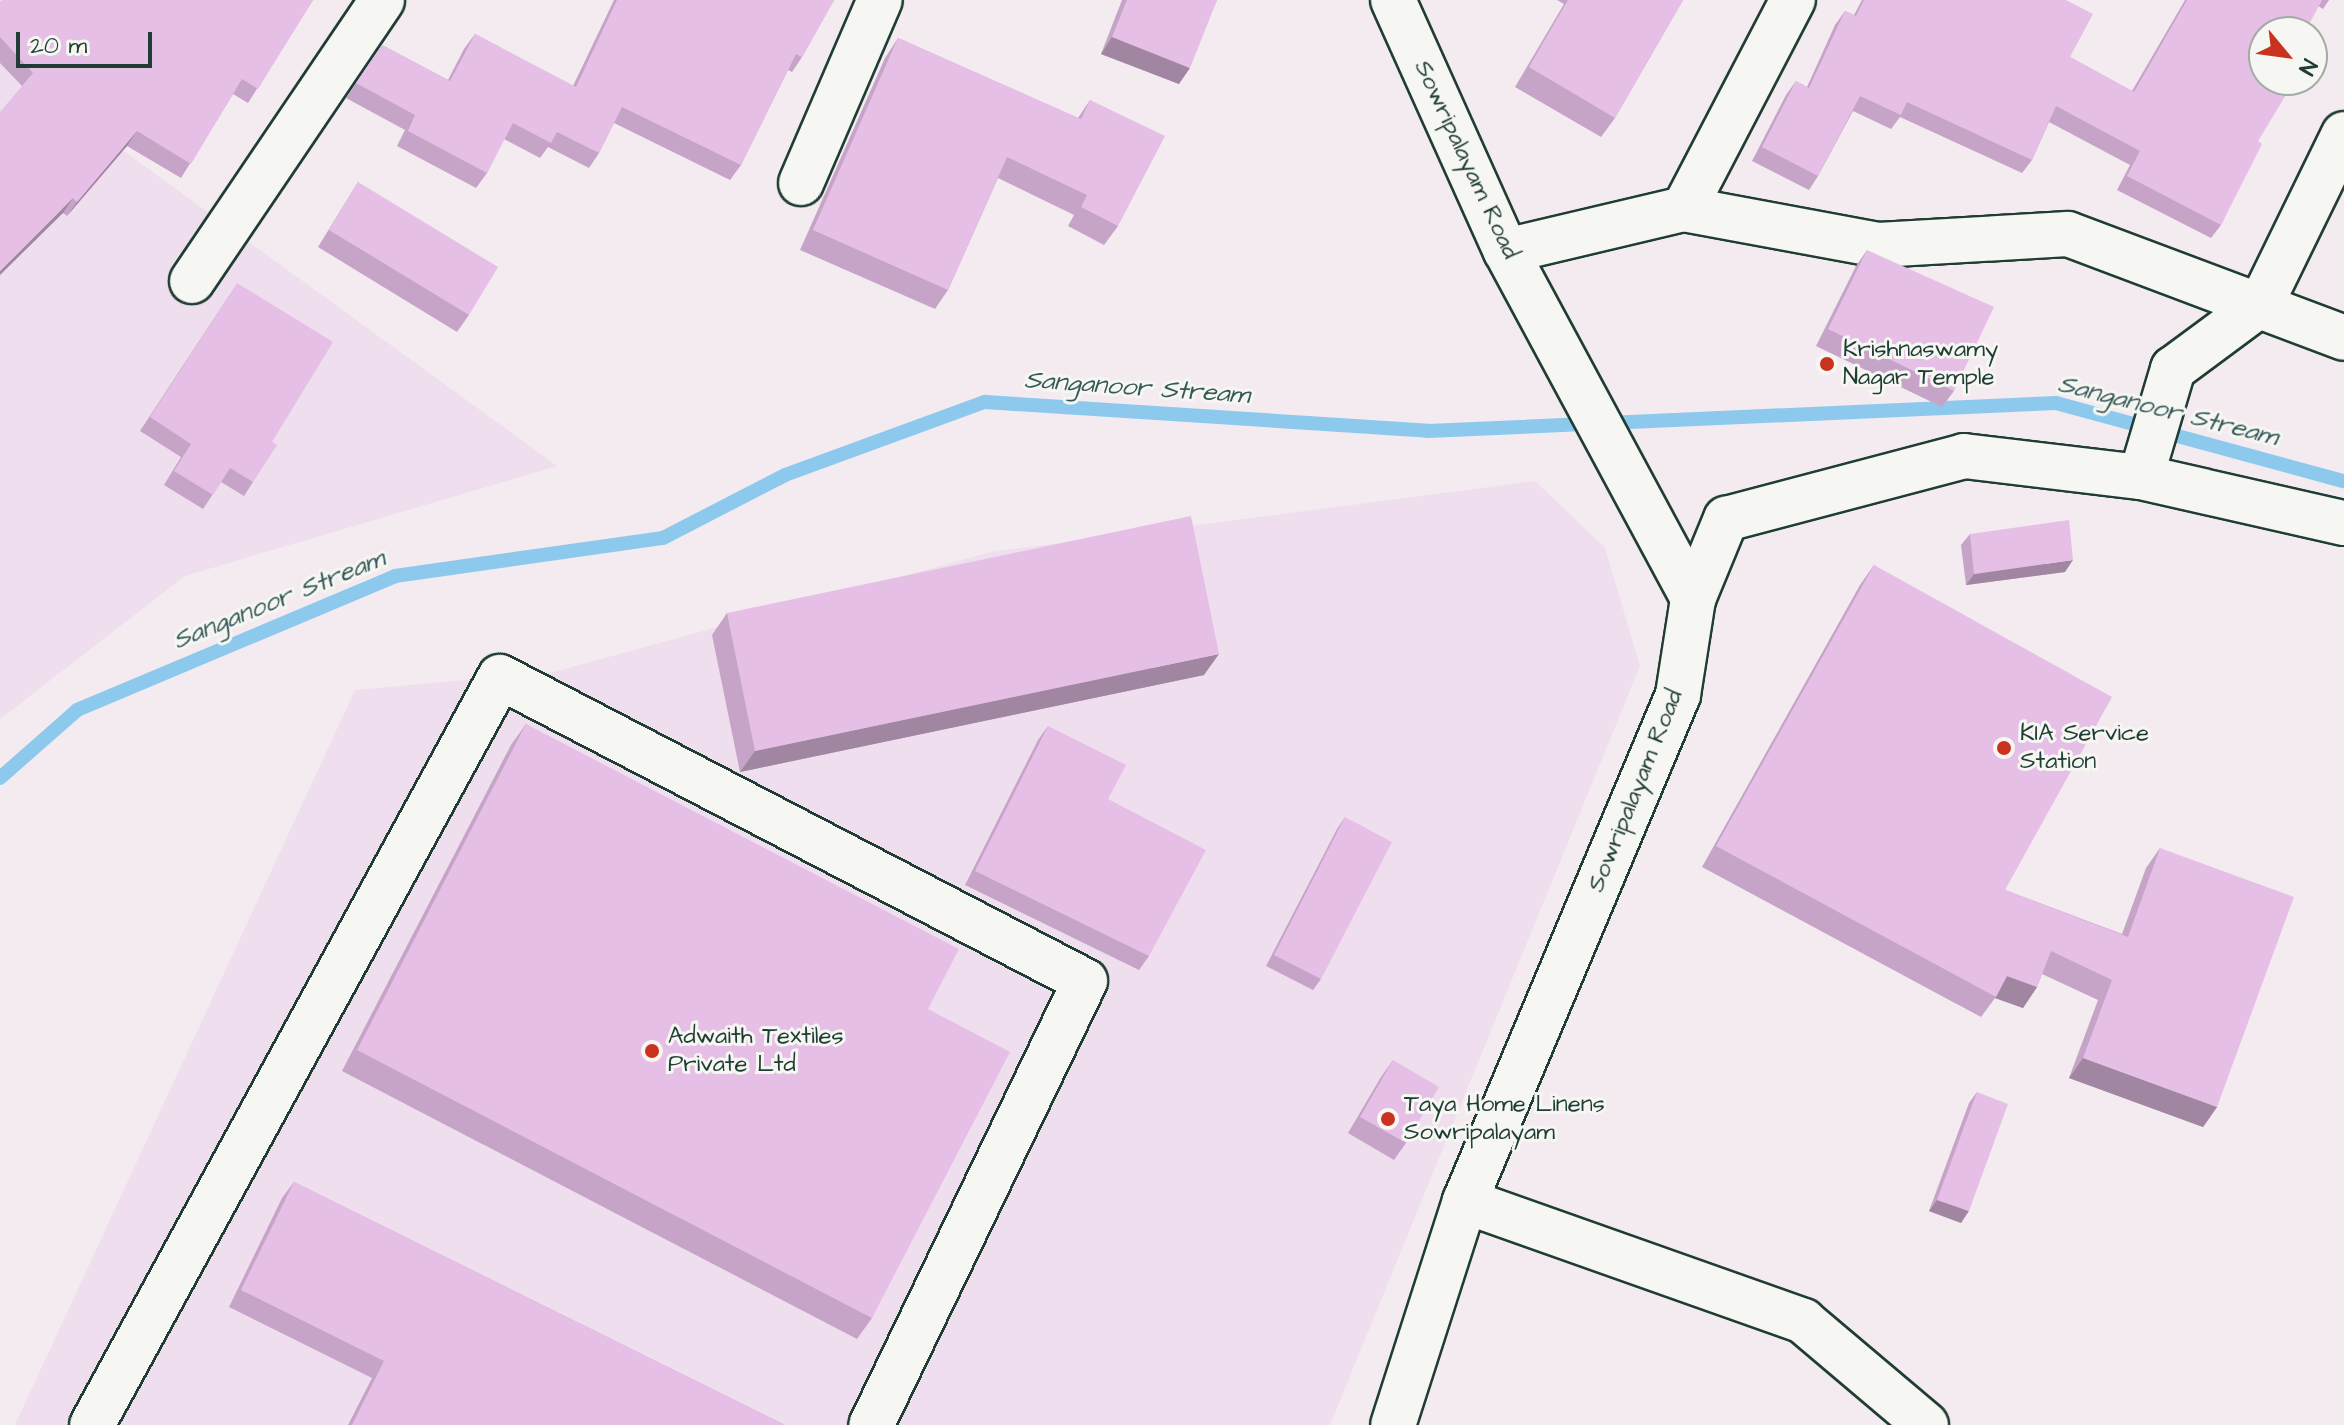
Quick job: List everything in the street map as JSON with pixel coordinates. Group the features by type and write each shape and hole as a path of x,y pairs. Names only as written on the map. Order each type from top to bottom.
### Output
{"street":[{"path":"192,281 382,0"},
{"path":"801,183 880,0"},
{"name":"Sowripalayam Road","path":"1393,0 1506,251 1693,599 1678,695 1465,1201 1393,1425"},
{"path":"1684,209 1793,0"},
{"path":"2141,477 2173,369 2261,304 2344,134"},
{"path":"1506,251 1684,209 1878,245 2068,234 2261,304 2344,338"},
{"path":"1693,599 1726,519 1964,456 2141,477 2344,523"},
{"path":"92,1425 500,677 1085,981 871,1425"},
{"path":"1465,1201 1803,1321 1926,1425"}],"shaded area":[{"path":"0,61 557,466 185,576 0,719"},
{"path":"1535,481 1605,548 1640,666 1330,1425 15,1425 355,690 554,672 991,552"}],"building":[{"path":"2,0 313,0 258,89 242,79 191,164 137,131 77,202 73,198 0,271 0,112 33,73 0,37"},
{"path":"617,0 834,0 802,57 796,54 741,165 622,107 599,153 557,132 551,143 513,123 487,173 408,131 415,115 356,83 382,45 450,81 475,34 576,87"},
{"path":"1127,0 1217,0 1190,68 1112,37"},
{"path":"1568,0 1683,0 1615,118 1529,67"},
{"path":"1864,0 2066,0 2093,14 2070,57 2134,92 2187,0 2322,0 2314,16 2248,16 2248,96 2285,96 2258,141 2262,144 2221,225 2127,176 2140,151 2056,106 2032,160 1907,102 1901,115 1860,96 1818,176 1762,147 1796,81 1809,88 1845,11 1856,16"},
{"path":"898,38 1081,119 1090,100 1165,136 1118,226 1081,207 1087,195 1007,157 948,290 813,230"},
{"path":"358,182 498,267 469,315 329,230"},
{"path":"1867,250 1994,307 1954,391 1828,329"},
{"path":"237,283 333,342 272,442 277,445 253,482 230,468 213,495 174,471 191,444 150,417"},
{"path":"1191,516 1219,654 755,751 727,613"},
{"path":"2069,520 2073,560 1974,574 1970,534"},
{"path":"1874,565 2112,697 2005,890 2128,937 2160,848 2294,897 2217,1107 2083,1058 2112,980 2051,951 2037,987 2007,976 1996,997 1716,846"},
{"name":"Adwaith Textiles Private Ltd","path":"526,724 959,949 928,1009 1010,1052 872,1318 357,1050"},
{"path":"1048,726 1126,765 1108,799 1206,850 1149,956 975,871"},
{"path":"1345,817 1392,842 1321,979 1274,955"},
{"name":"Taya Home Linens Sowripalayam","path":"1393,1060 1439,1087 1406,1143 1360,1117"},
{"path":"1977,1092 2008,1104 1969,1211 1937,1200"},
{"path":"294,1182 785,1425 352,1425 384,1361 241,1290"}],"waterway":[{"name":"Sanganoor Stream","path":"0,778 77,710 395,576 663,538 785,475 985,402 1428,431 2056,403 2344,481"}],"place":[{"name":"Krishnaswamy Nagar Temple","path":"1827,364"},
{"name":"KIA Service Station","path":"2004,748"},
{"name":"Adwaith Textiles Private Ltd","path":"652,1051"},
{"name":"Taya Home Linens Sowripalayam","path":"1388,1119"}]}
